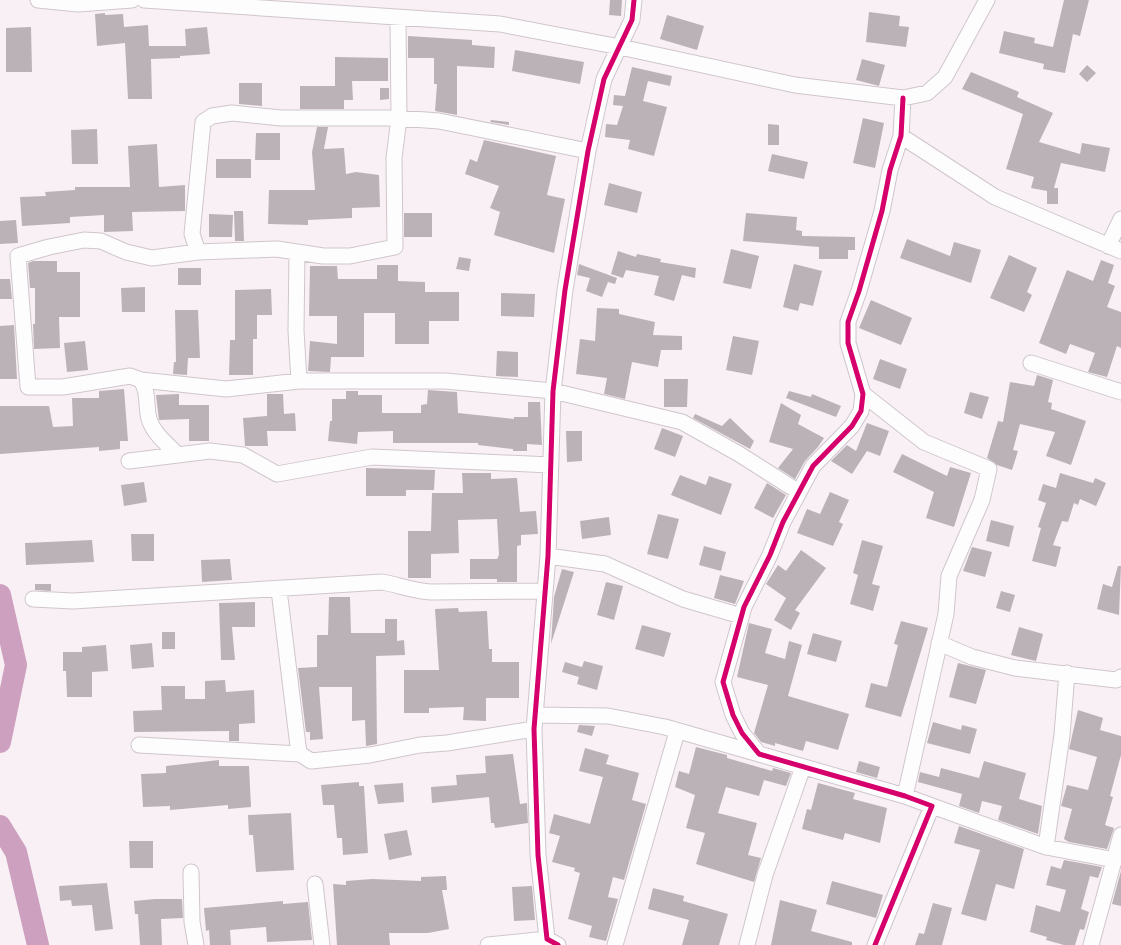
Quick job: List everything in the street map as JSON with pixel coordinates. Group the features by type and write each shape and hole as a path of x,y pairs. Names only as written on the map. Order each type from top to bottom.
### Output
{"street":[{"path":"38,0 78,4 132,0"},
{"path":"144,0 398,19 500,24 620,47 794,85 903,98 927,93 945,77 987,0"},
{"path":"493,945 552,942 538,855 535,722 548,556 553,391 566,290 588,151 604,79 632,20 634,0"},
{"path":"398,19 399,118 394,158 395,246 350,256 323,256 277,249 198,252 152,258 126,252 101,241 84,240 18,256 28,387 63,387 130,376 141,380 226,389 299,381 445,381 553,391 682,422 739,454 799,492"},
{"path":"759,754 750,745 736,721 723,682 741,616 799,492 813,466 852,426 861,411 863,394 848,343 848,322 874,238 900,136 903,98"},
{"path":"198,252 192,234 203,122 212,116 232,113 281,118 399,118 439,121 588,151"},
{"path":"900,136 995,197 1115,248 1121,219"},
{"path":"297,252 296,331 299,381"},
{"path":"1031,363 1121,392"},
{"path":"141,380 147,391 148,415 156,432 178,455"},
{"path":"863,394 924,442 989,469 982,500 949,576 946,614 905,796"},
{"path":"129,461 210,451 243,455 277,474 372,457 550,465"},
{"path":"548,556 605,564 683,599 741,616"},
{"path":"33,600 73,601 279,590 382,582 402,585 415,591 431,592 545,591"},
{"path":"279,590 300,754"},
{"path":"939,643 972,657 1016,668 1116,680 1121,677"},
{"path":"1046,846 1062,734 1067,673"},
{"path":"140,745 300,754 311,761 370,756 420,745 447,743 535,722 608,716 665,726 677,732 905,796 1046,846 1115,860"},
{"path":"615,945 677,732"},
{"path":"747,945 765,875 802,767"},
{"path":"875,945 932,806"},
{"path":"1091,945 1121,835"},
{"path":"190,872 192,922 196,945"},
{"path":"315,884 322,945"}],"building":[{"path":"610,0 622,0 621,16 609,15"},
{"path":"1064,0 1089,0 1080,36 1073,34 1065,73 1043,69 1044,64 999,53 1004,31 1035,38 1034,43 1053,47"},
{"path":"869,12 900,16 899,26 909,27 906,47 866,42"},
{"path":"105,13 105,15 123,14 124,27 148,25 149,46 186,46 185,29 207,27 210,54 151,59 152,99 128,99 125,43 97,46 95,14"},
{"path":"667,15 704,26 697,50 660,39"},
{"path":"31,27 32,72 6,72 6,28"},
{"path":"408,36 472,40 472,45 495,47 494,68 457,66 457,115 435,111 437,84 434,84 434,58 408,58"},
{"path":"515,50 584,62 580,84 512,71"},
{"path":"335,57 388,58 388,81 352,81 353,100 344,100 344,109 300,109 300,86 335,86"},
{"path":"862,59 885,65 879,86 856,80"},
{"path":"1087,65 1096,73 1087,82 1079,74"},
{"path":"632,67 672,76 670,86 648,81 643,101 667,107 654,156 628,149 630,140 605,137 606,124 617,125 623,106 613,105 614,95 625,96"},
{"path":"971,72 1019,92 1017,97 1053,113 1039,142 1080,154 1082,143 1110,148 1105,172 1061,163 1054,188 1058,188 1058,204 1047,204 1047,191 1031,188 1034,177 1006,169 1023,114 962,89"},
{"path":"239,83 262,83 262,106 239,104"},
{"path":"380,88 389,88 389,99 380,100"},
{"path":"863,118 884,123 875,168 853,163"},
{"path":"491,120 509,122 509,125 490,122"},
{"path":"768,124 779,125 779,145 768,145"},
{"path":"317,127 328,127 324,149 344,148 346,174 356,172 379,175 380,207 352,208 352,218 308,220 308,225 268,224 269,190 315,190 312,152"},
{"path":"97,129 98,164 72,164 71,130"},
{"path":"256,133 280,133 280,160 255,160"},
{"path":"484,140 556,156 547,195 565,199 554,253 494,235 500,212 490,208 499,186 465,174 470,159 477,162"},
{"path":"157,144 159,187 185,185 185,211 132,212 133,231 104,232 104,215 70,217 70,223 22,226 20,197 46,196 45,192 75,190 75,187 130,187 128,146"},
{"path":"772,154 808,162 804,179 768,171"},
{"path":"216,159 251,159 251,178 216,178"},
{"path":"609,183 642,192 637,213 604,205"},
{"path":"234,211 243,211 244,241 235,241"},
{"path":"404,213 432,213 432,237 404,237"},
{"path":"746,213 797,217 796,230 802,231 802,236 855,237 855,250 848,250 848,259 819,259 819,247 743,241"},
{"path":"209,214 233,215 232,237 209,237"},
{"path":"16,220 18,243 0,244 0,221"},
{"path":"907,239 950,256 954,242 981,250 971,283 900,258"},
{"path":"731,249 759,256 751,289 723,283"},
{"path":"618,251 636,257 637,254 661,259 660,262 696,268 695,278 682,275 674,301 654,295 659,276 626,270 623,278 611,274"},
{"path":"1009,255 1037,268 1027,292 1032,295 1024,312 990,298"},
{"path":"459,257 471,259 469,271 456,269"},
{"path":"1101,260 1114,265 1108,283 1115,286 1107,307 1121,312 1121,348 1117,346 1107,377 1088,372 1095,353 1070,344 1066,354 1039,343 1067,270 1093,281"},
{"path":"33,261 57,261 57,272 80,272 80,317 59,317 60,348 34,349 35,288 30,288 28,263"},
{"path":"579,264 617,278 615,284 608,282 602,297 586,291 590,278 577,275"},
{"path":"794,264 822,271 813,306 800,303 798,311 783,307"},
{"path":"377,265 398,265 398,281 425,282 425,292 459,292 459,321 429,321 429,344 395,344 395,313 364,313 364,357 331,357 330,372 308,371 310,341 337,344 337,316 309,316 310,266 337,266 338,279 377,279"},
{"path":"178,268 201,268 201,285 178,285"},
{"path":"0,279 10,279 12,299 0,299"},
{"path":"145,287 145,312 122,312 121,288"},
{"path":"271,289 272,315 257,315 257,339 253,339 253,375 229,375 230,340 235,340 235,290"},
{"path":"501,293 535,294 534,317 501,316"},
{"path":"871,300 912,318 901,345 859,328"},
{"path":"597,308 619,309 619,314 655,322 653,335 682,336 682,350 661,350 658,367 632,362 625,399 604,394 607,378 576,374 580,339 595,341"},
{"path":"175,310 198,310 200,358 188,358 187,375 173,374 174,362 176,362"},
{"path":"14,325 17,379 0,379 0,326"},
{"path":"733,336 759,341 752,375 726,370"},
{"path":"85,341 88,370 67,372 64,343"},
{"path":"497,351 518,352 518,377 496,376"},
{"path":"880,359 907,369 900,389 873,379"},
{"path":"1037,375 1053,380 1048,402 1052,403 1051,409 1086,421 1071,465 1046,456 1055,432 1020,424 1013,450 1018,451 1012,470 997,465 987,458 998,421 1003,422 1010,382 1034,386"},
{"path":"664,379 688,379 687,407 664,407"},
{"path":"124,389 128,441 120,441 120,449 99,451 99,447 0,454 0,406 49,406 53,427 73,426 72,398 99,398 99,391"},
{"path":"428,390 457,392 458,413 514,419 514,417 528,417 528,402 540,402 542,445 527,444 527,451 513,451 513,449 478,445 478,443 393,443 393,431 358,432 357,444 328,441 330,421 332,421 332,399 346,399 346,391 358,391 358,395 382,395 382,413 421,413 421,405 427,404"},
{"path":"789,391 811,397 812,394 841,406 836,417 786,398"},
{"path":"970,392 989,397 982,419 964,413"},
{"path":"179,394 179,405 209,405 209,441 189,441 189,419 159,420 156,395"},
{"path":"267,394 283,394 284,414 295,413 296,431 267,431 268,446 245,446 243,418 267,416"},
{"path":"781,403 801,415 798,424 824,438 805,461 795,479 778,468 793,449 769,442"},
{"path":"695,414 722,426 730,418 754,441 750,449 693,418"},
{"path":"867,423 889,431 880,456 867,451 852,474 831,461 847,445 856,451"},
{"path":"662,428 683,436 675,457 654,449"},
{"path":"566,431 582,431 582,461 567,462"},
{"path":"902,454 947,476 950,467 971,473 954,527 926,518 934,492 893,472"},
{"path":"366,468 435,470 434,490 406,490 406,496 366,496"},
{"path":"462,473 491,473 491,479 517,478 520,512 536,511 538,534 521,535 521,545 517,546 517,582 497,582 497,579 470,579 470,559 497,559 499,555 497,519 458,520 459,553 431,554 431,578 408,578 408,531 431,531 432,493 463,493"},
{"path":"1060,473 1093,483 1095,478 1106,483 1096,506 1080,499 1078,505 1074,503 1068,522 1062,521 1053,545 1061,547 1056,567 1032,561 1041,528 1038,527 1046,503 1038,500 1043,484 1056,488"},
{"path":"680,475 706,485 709,476 732,484 721,515 671,495"},
{"path":"144,482 147,502 124,506 121,485"},
{"path":"767,483 786,495 773,518 754,508"},
{"path":"830,492 849,500 839,522 843,524 833,546 797,533 807,509 820,514"},
{"path":"658,514 679,519 668,559 647,554"},
{"path":"609,517 611,535 582,539 580,521"},
{"path":"991,520 1014,526 1009,547 986,541"},
{"path":"131,534 154,534 154,561 132,561"},
{"path":"92,540 94,562 26,565 25,543"},
{"path":"862,540 883,546 872,584 880,586 873,611 850,604 858,575 853,573"},
{"path":"704,546 726,552 721,571 699,565"},
{"path":"972,547 992,552 985,577 963,571"},
{"path":"801,550 826,568 795,610 800,613 791,630 774,620 786,598 766,584 778,565 786,571"},
{"path":"230,559 232,580 202,582 201,560"},
{"path":"1118,566 1121,566 1119,615 1097,609 1103,584 1112,587"},
{"path":"562,569 574,572 551,644 554,597"},
{"path":"720,575 744,581 735,604 714,598"},
{"path":"606,582 623,586 614,620 597,615"},
{"path":"35,584 51,584 51,591 35,590"},
{"path":"1001,591 1015,595 1010,612 996,608"},
{"path":"329,597 350,597 351,633 385,633 385,619 397,619 397,641 404,640 405,655 376,656 377,744 366,746 365,720 352,721 352,687 319,687 323,739 310,740 310,732 306,732 298,668 317,667 317,635 328,635"},
{"path":"255,602 255,627 232,627 235,660 221,660 219,603"},
{"path":"458,608 459,612 487,611 489,649 492,649 492,662 519,662 519,698 486,698 486,721 463,720 464,707 429,708 429,713 404,713 404,670 439,670 435,609"},
{"path":"901,621 928,628 901,717 865,707 871,683 887,687 898,645 894,644"},
{"path":"749,623 772,629 765,653 785,659 789,641 802,645 788,696 849,714 838,750 806,741 803,751 775,743 775,746 761,742 754,733 768,685 737,677"},
{"path":"642,625 671,633 664,657 635,649"},
{"path":"1019,627 1043,634 1036,661 1011,655"},
{"path":"162,632 175,632 175,649 162,649"},
{"path":"813,633 842,641 836,662 807,654"},
{"path":"152,643 154,667 132,669 130,645"},
{"path":"106,645 108,671 92,672 92,697 67,697 66,671 63,671 63,652 82,652 82,647"},
{"path":"584,661 603,666 597,690 577,684 579,677 562,672 565,662 582,667"},
{"path":"958,663 986,670 976,704 949,697"},
{"path":"225,680 226,692 254,690 255,723 239,724 239,741 229,741 229,731 134,732 133,711 162,710 161,686 185,686 185,699 205,699 205,681"},
{"path":"1078,710 1103,718 1100,730 1121,736 1121,755 1110,796 1113,797 1105,825 1114,828 1107,849 1069,842 1064,839 1072,809 1061,806 1067,785 1088,790 1097,757 1069,749"},
{"path":"933,722 961,730 962,725 977,729 970,754 927,743"},
{"path":"579,725 595,726 592,736 577,732"},
{"path":"696,747 727,755 727,758 772,771 773,768 791,773 786,786 764,780 759,796 726,787 718,813 757,823 748,855 761,858 754,882 696,864 705,833 686,828 695,795 675,787 679,771 689,774"},
{"path":"585,748 609,755 606,764 639,773 632,800 646,804 624,880 613,877 608,897 618,899 606,941 589,937 592,926 568,919 580,873 574,871 575,868 552,862 560,836 549,833 554,814 590,824 603,777 579,771"},
{"path":"513,754 520,804 527,803 528,823 495,828 494,823 491,823 489,797 432,803 431,787 457,785 456,775 486,773 485,756"},
{"path":"219,760 219,766 249,766 251,807 228,809 228,805 170,810 170,806 143,807 141,774 166,773 166,766"},
{"path":"859,761 880,767 877,778 856,772"},
{"path":"984,761 1026,773 1019,799 1042,806 1038,834 998,820 1002,806 982,801 979,813 959,806 962,794 918,782 920,772 939,777 941,768 979,778"},
{"path":"359,782 359,786 364,786 368,853 343,855 342,838 337,838 334,805 323,805 321,785"},
{"path":"403,783 404,802 378,804 374,785"},
{"path":"818,783 855,793 853,799 887,808 880,843 845,833 843,840 802,829 807,809 811,810"},
{"path":"291,813 294,870 256,872 253,835 249,835 248,815"},
{"path":"959,826 1024,849 1014,889 996,884 986,921 961,914 980,850 954,843"},
{"path":"407,830 412,855 389,860 384,834"},
{"path":"129,841 153,841 153,868 130,868"},
{"path":"1064,860 1102,867 1098,878 1090,876 1081,909 1089,912 1084,930 1080,929 1075,945 1064,945 1046,940 1047,937 1030,932 1036,905 1060,912 1066,890 1046,885 1051,866 1061,869"},
{"path":"1121,871 1121,906 1112,904"},
{"path":"446,876 447,890 442,890 449,929 428,933 389,933 390,945 337,945 333,884 346,885 346,881 372,879 421,881 421,877"},
{"path":"832,881 883,895 876,918 826,904"},
{"path":"107,883 113,929 95,931 92,905 72,906 71,900 60,901 59,886"},
{"path":"532,886 535,920 514,921 512,887"},
{"path":"653,888 684,896 683,901 728,914 719,945 682,945 689,920 648,909"},
{"path":"182,899 183,918 161,919 162,945 140,945 138,914 135,914 134,901"},
{"path":"780,900 817,910 811,931 852,942 852,945 771,945"},
{"path":"283,901 283,904 308,902 312,940 267,942 266,927 230,930 231,945 210,945 209,930 206,931 204,908"},
{"path":"933,903 952,908 942,945 915,945 919,933 924,934"}],"waterway":[{"path":"0,595 16,665 0,742"},
{"path":"0,826 16,852 38,945"}],"cycle path":[{"path":"558,945 547,939 538,855 534,729 548,556 553,391 565,290 588,151 604,79 632,20 634,0"},
{"path":"875,945 932,806 905,796 759,754 742,733 733,715 723,682 744,607 770,555 783,522 813,466 852,426 861,411 863,394 848,343 848,322 882,211 890,170 901,136 903,98"}]}
